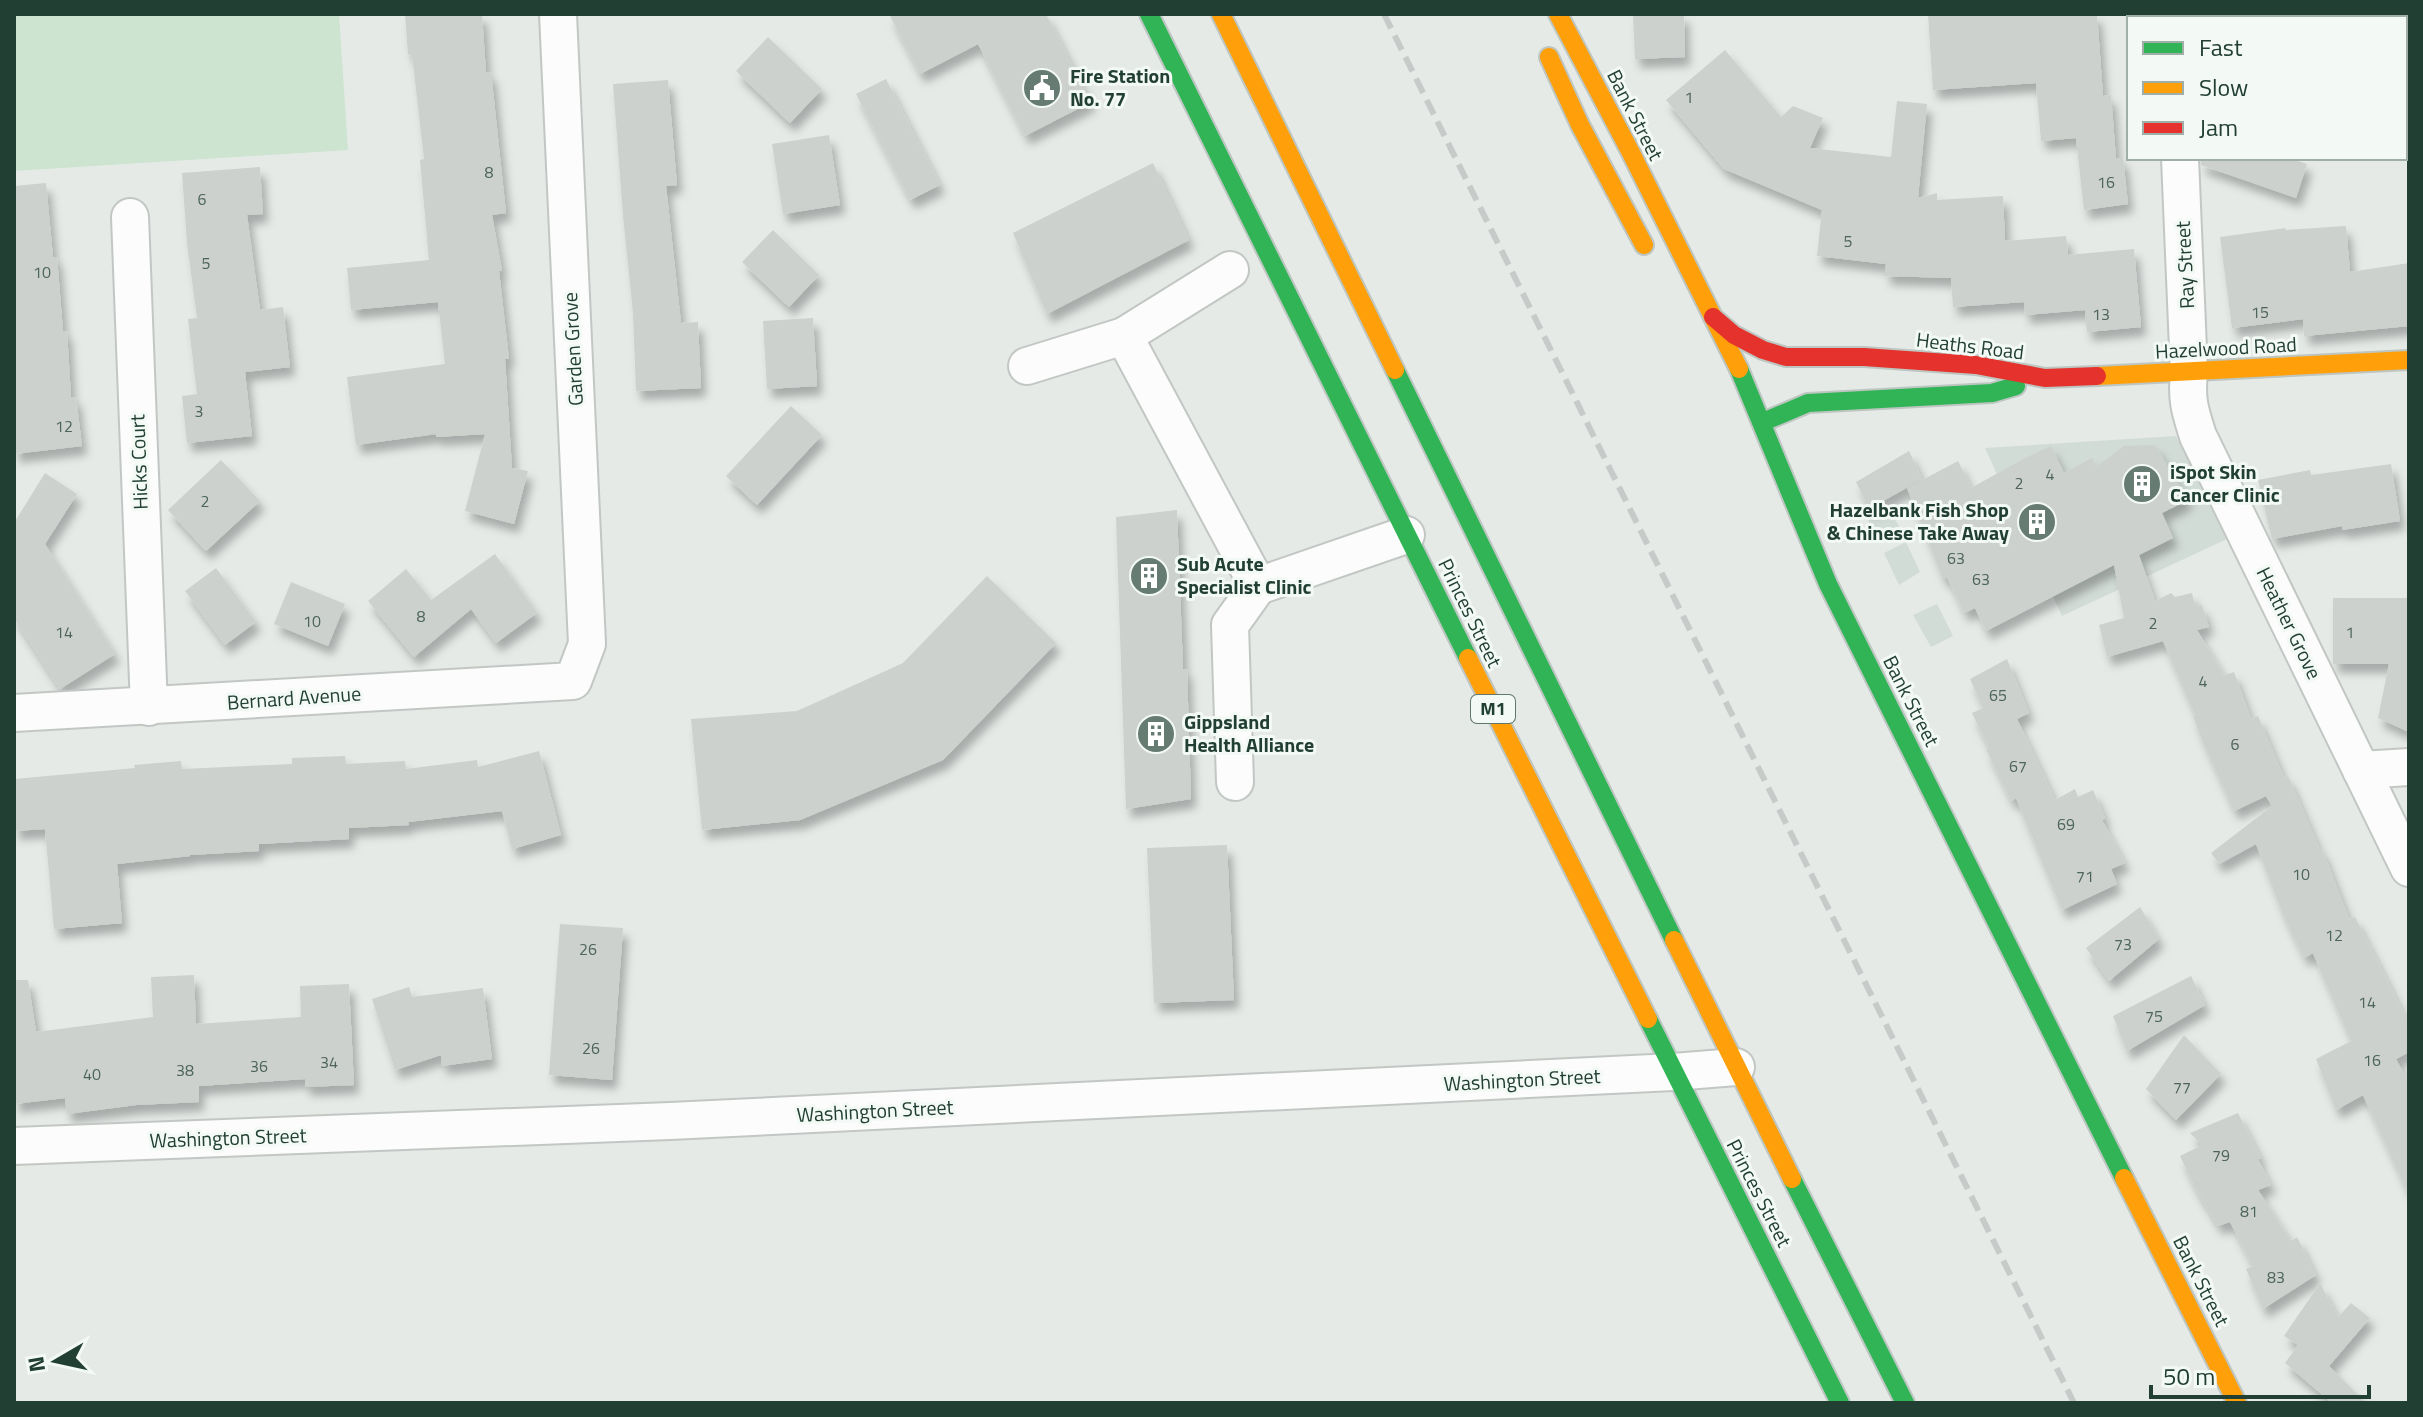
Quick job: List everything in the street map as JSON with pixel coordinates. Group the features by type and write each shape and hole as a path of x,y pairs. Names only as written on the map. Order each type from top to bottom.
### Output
{"main road":[{"name":"Princes Street","path":"1149,14 1840,1403"},
{"name":"Princes Street","path":"1221,14 1736,1067 1905,1403"},
{"name":"Bank Street","path":"1558,14 1711,315 1757,378 1763,422 1828,584 2237,1403"},
{"path":"1542,42 1580,125 1652,261"},
{"name":"Heaths Road","path":"1711,315 1734,335 1763,350 1786,357 1864,357 1976,365 2045,378"},
{"path":"1763,422 1738,411 1757,378 1786,357"},
{"name":"Hazelwood Road","path":"2045,378 2409,360"},
{"name":"Heaths Road","path":"1763,422 1808,403 1992,393 2045,378"},
{"path":"1779,513 1792,540 1828,584"}],"street":[{"name":"Garden Grove","path":"558,14 587,644 573,681"},
{"name":"Ray Street","path":"2180,160 2189,373"},
{"name":"Hicks Court","path":"130,217 149,707"},
{"path":"1027,366 1124,336 1230,270"},
{"path":"1124,336 1258,586"},
{"name":"Heather Grove","path":"2189,373 2186,393 2198,436 2409,868"},
{"path":"1235,782 1230,625 1258,586 1406,535"},
{"name":"Bernard Avenue","path":"14,713 573,681"},
{"path":"2361,770 2409,767"},
{"name":"Washington Street","path":"14,1146 670,1121 1736,1067"}],"shaded area":[{"path":"2176,436 2229,538 2062,616 1985,448"},
{"path":"1886,504 1903,533 1880,543 1866,516"},
{"path":"1906,542 1920,572 1899,585 1884,553"},
{"path":"1937,604 1953,636 1931,647 1913,615"}],"green space":[{"path":"14,14 339,14 348,150 14,171"}],"building":[{"path":"405,14 482,14 486,73 491,72 506,213 492,215 502,271 499,271 509,359 505,359 512,468 528,471 514,524 465,511 485,434 436,437 436,434 356,445 347,377 445,364 438,302 351,310 347,268 429,260 420,160 424,159"},
{"name":"Fire Station No. 77","path":"889,14 1046,14 1091,102 1025,136 978,44 920,74"},
{"path":"1633,14 1684,14 1685,57 1635,59"},
{"path":"1928,14 2097,14 2103,96 2111,95 2116,159 2123,158 2128,204 2084,210 2076,138 2041,141 2036,83 1933,90"},
{"path":"768,37 822,89 790,123 736,71"},
{"path":"1725,50 1781,117 1793,106 1823,118 1810,148 1891,157 1897,101 1927,104 1918,198 1937,193 1937,200 2003,196 2005,241 2066,236 2068,255 2134,249 2141,327 2087,332 2085,310 2025,315 2024,302 1953,307 1951,278 1885,276 1886,264 1817,256 1822,210 1724,169 1666,100"},
{"path":"886,79 940,185 910,200 856,94"},
{"path":"668,80 677,185 666,186 681,323 698,322 701,388 636,391 633,313 613,84"},
{"path":"829,135 840,205 783,214 772,144"},
{"path":"2201,160 2295,160 2307,164 2296,198 2201,165"},
{"path":"1153,163 1189,240 1047,314 1013,233"},
{"path":"260,167 263,214 247,215 260,310 283,307 290,367 245,372 252,436 187,443 182,396 197,394 188,319 197,318 182,173"},
{"path":"46,183 53,257 57,257 63,331 67,331 71,397 76,397 82,446 14,454 14,186"},
{"path":"2346,226 2350,272 2409,263 2409,326 2304,336 2303,319 2232,328 2220,237 2286,228"},
{"path":"773,230 819,275 789,307 742,262"},
{"path":"813,318 817,386 767,389 763,321"},
{"path":"791,406 822,435 757,505 726,476"},
{"path":"2155,445 2188,500 2162,513 2173,538 2139,555 2155,601 2171,593 2175,597 2192,593 2195,606 2202,605 2209,627 2197,630 2224,675 2234,672 2251,719 2258,716 2284,778 2288,776 2322,849 2349,919 2355,917 2409,1024 2409,1052 2396,1059 2409,1084 2409,1195 2363,1095 2336,1110 2316,1059 2351,1041 2313,953 2304,958 2282,912 2256,844 2219,864 2211,853 2272,806 2266,796 2234,811 2163,641 2107,657 2099,625 2124,618 2114,565 1986,631 1975,608 1964,613 1947,577 1943,579 1907,488 1958,461 1971,488 2051,446 2064,473 2092,458 2096,467 2124,446"},
{"path":"1909,451 1922,479 1869,509 1856,482"},
{"path":"221,460 260,501 206,551 168,510"},
{"path":"2391,464 2400,521 2342,530 2342,526 2272,539 2258,480 2310,470 2311,475"},
{"path":"45,473 77,494 45,544 115,654 60,689 14,618 14,523"},
{"path":"1177,510 1191,799 1126,809 1116,517"},
{"path":"495,554 537,613 496,643 471,609 414,657 368,601 406,569 431,600"},
{"path":"216,568 256,622 225,645 185,591"},
{"path":"987,576 1056,643 943,760 800,820 702,830 691,719 797,711 903,663"},
{"path":"291,582 345,604 328,646 274,624"},
{"path":"2333,598 2409,598 2409,732 2378,718 2389,664 2333,664"},
{"path":"2007,659 2029,713 2017,719 2055,800 2075,789 2078,797 2093,790 2105,818 2102,820 2125,863 2111,869 2117,884 2062,910 2016,798 2011,801 1972,713 1983,708 1970,679"},
{"path":"539,751 561,835 512,849 502,811 408,822 409,825 349,828 349,839 259,844 259,851 117,864 122,923 54,929 45,829 14,831 14,779 181,761 182,769 292,764 292,758 345,756 346,764 405,761 406,769 477,760 478,767"},
{"path":"1227,845 1234,1000 1154,1003 1147,848"},
{"path":"2140,907 2159,939 2109,981 2086,948"},
{"path":"560,924 623,928 612,1080 549,1075"},
{"path":"194,975 196,1024 301,1017 300,986 349,984 354,1085 305,1087 305,1079 199,1086 199,1102 136,1105 67,1114 65,1098 14,1104 14,980 28,980 36,1032 153,1017 151,977"},
{"path":"2191,976 2205,1005 2127,1051 2113,1016"},
{"path":"409,987 412,997 483,988 492,1059 442,1066 441,1055 395,1070 372,999"},
{"path":"2184,1035 2221,1074 2176,1120 2146,1089"},
{"path":"2238,1113 2271,1185 2258,1190 2291,1241 2297,1237 2316,1275 2263,1309 2246,1269 2253,1266 2230,1222 2218,1226 2180,1156 2202,1145 2190,1133"},
{"path":"2320,1283 2338,1317 2351,1303 2370,1318 2329,1366 2366,1403 2332,1403 2285,1363 2298,1345 2284,1336"}],"railway":[{"path":"1384,14 2074,1403"}],"traffic: fast":[{"path":"1149,14 1468,658"},
{"path":"1739,369 1828,584 2124,1178"},
{"path":"1395,370 1674,940"},
{"path":"1763,422 1808,403 1992,393 2016,386"},
{"path":"1648,1019 1840,1403"},
{"path":"1792,1179 1905,1403"}],"traffic: slow":[{"path":"1221,14 1395,370"},
{"path":"1558,14 1739,369"},
{"path":"1549,57 1580,125 1644,245"},
{"path":"2097,376 2409,360"},
{"path":"1468,658 1648,1019"},
{"path":"1674,940 1792,1179"},
{"path":"2124,1178 2237,1403"}],"traffic: jam":[{"path":"1713,317 1734,335 1763,350 1786,357 1864,357 1976,365 2045,378 2097,376"}],"place":[{"name":"Fire Station No. 77","path":"1042,88"},
{"name":"iSpot Skin Cancer Clinic","path":"2142,484"},
{"name":"Hazelbank Fish Shop & Chinese Take Away","path":"2037,522"},
{"name":"Sub Acute Specialist Clinic","path":"1149,576"},
{"name":"Gippsland Health Alliance","path":"1156,734"}]}
